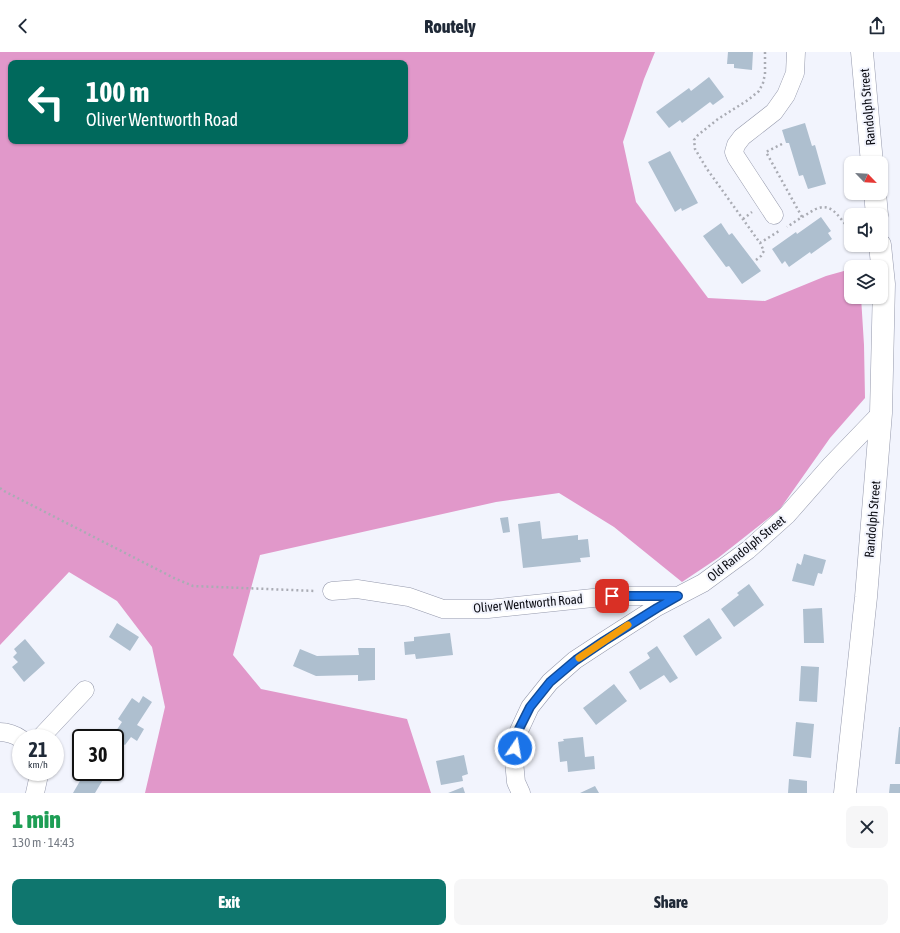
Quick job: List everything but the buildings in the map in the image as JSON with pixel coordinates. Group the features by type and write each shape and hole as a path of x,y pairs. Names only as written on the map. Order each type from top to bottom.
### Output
{"main road":[{"name":"Randolph Street","path":"862,52 871,156"},
{"name":"Randolph Street","path":"845,793 866,597 882,413 884,284 881,252"}],"street":[{"path":"774,215 734,152 736,145 742,137 774,112 786,95 794,73 796,52"},
{"name":"Old Randolph Street","path":"521,793 516,782 514,761 516,735 530,707 550,682 576,660 604,641 657,608 703,584 741,555 788,514 831,465 882,413"},
{"name":"Oliver Wentworth Road","path":"332,591 357,589 409,597 443,609 488,609 612,596 678,596"},
{"path":"48,729 85,690"},
{"path":"0,732 12,735"},
{"path":"35,793 38,781"}],"path":[{"path":"802,217 819,208 826,207 832,209 844,224"},
{"path":"756,260 764,251 760,243"},
{"path":"0,488 94,538 193,586 332,591"}],"shaded area":[{"path":"0,52 655,52 644,79 623,142 636,202 708,298 765,301 826,276 844,271 844,304 861,304 865,398 830,438 780,509 718,558 682,582 614,527 559,493 496,502 260,555 233,655 261,689 407,719 431,793 145,793 165,707 152,647 117,601 69,572 0,645"}],"slow traffic":[{"path":"579,658 628,625"}],"route":[{"path":"515,748 516,735 530,707 550,682 576,660 604,641 678,596 612,596"}]}
